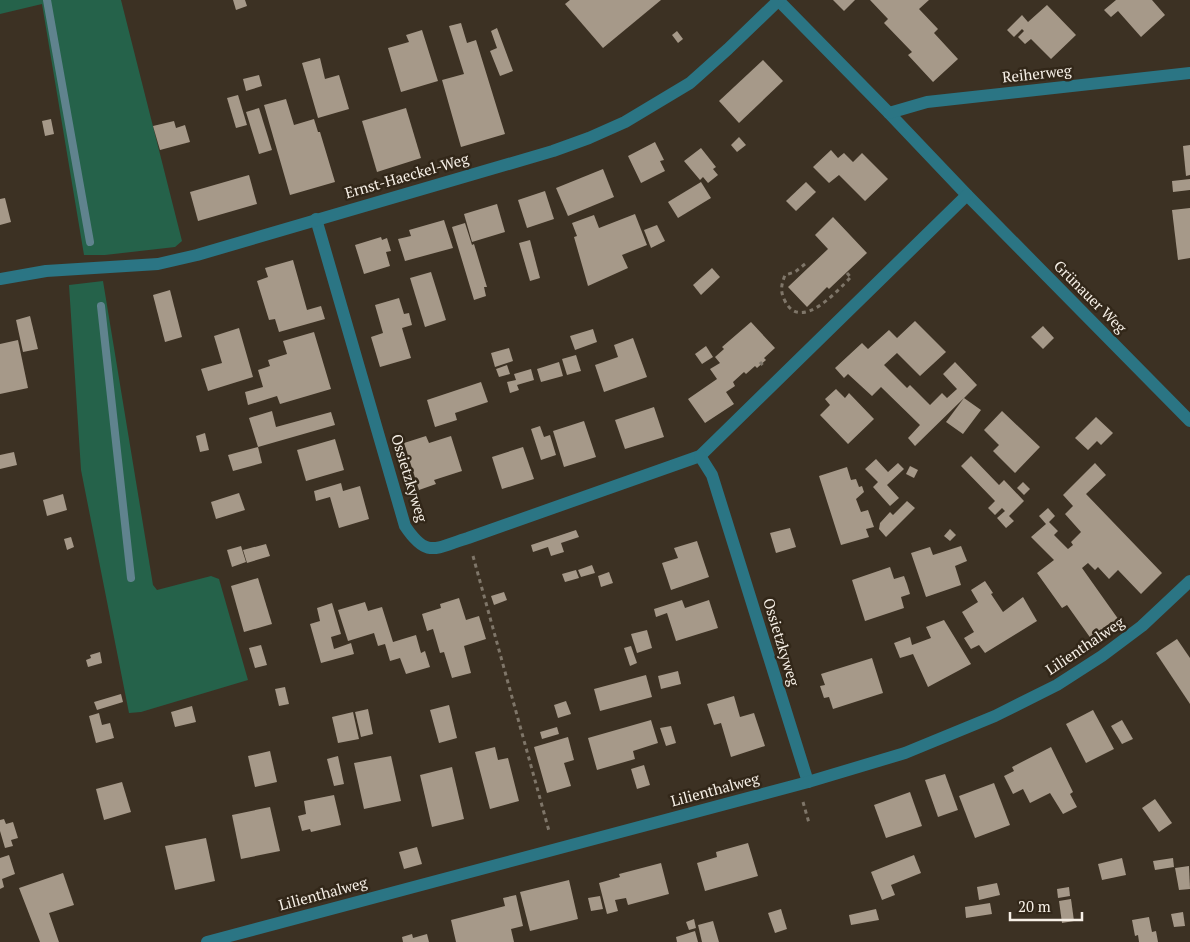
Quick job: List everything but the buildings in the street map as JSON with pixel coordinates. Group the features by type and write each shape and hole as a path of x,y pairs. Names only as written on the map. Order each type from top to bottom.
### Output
{"street":[{"name":"Grünauer Weg","path":"779,0 967,195 1190,421"},
{"name":"Ernst-Haeckel-Weg","path":"0,279 46,271 158,264 197,255 553,151 590,138 625,122 690,83 779,0"},
{"name":"Reiherweg","path":"889,113 927,102 1190,73"},
{"name":"Ossietzkyweg","path":"316,219 405,526 414,540 422,547 431,549 468,538 700,456 967,195"},
{"name":"Ossietzkyweg","path":"700,456 712,475 808,782"},
{"name":"Lilienthalweg","path":"207,942 808,782 913,750 1020,705 1057,685 1102,656 1142,626 1190,581"}],"path":[{"path":"805,264 796,272 785,276 781,286 788,305 795,312 804,313 824,304 851,278"},
{"path":"468,538 555,850"}],"green space":[{"path":"0,0 121,0 182,241 175,247 105,255 84,255 42,4 0,14"},
{"path":"103,281 153,585 157,590 211,576 219,579 248,680 141,712 129,713 81,470 69,285"}],"waterway":[{"path":"47,0 90,242"},
{"path":"101,306 131,578"}]}
